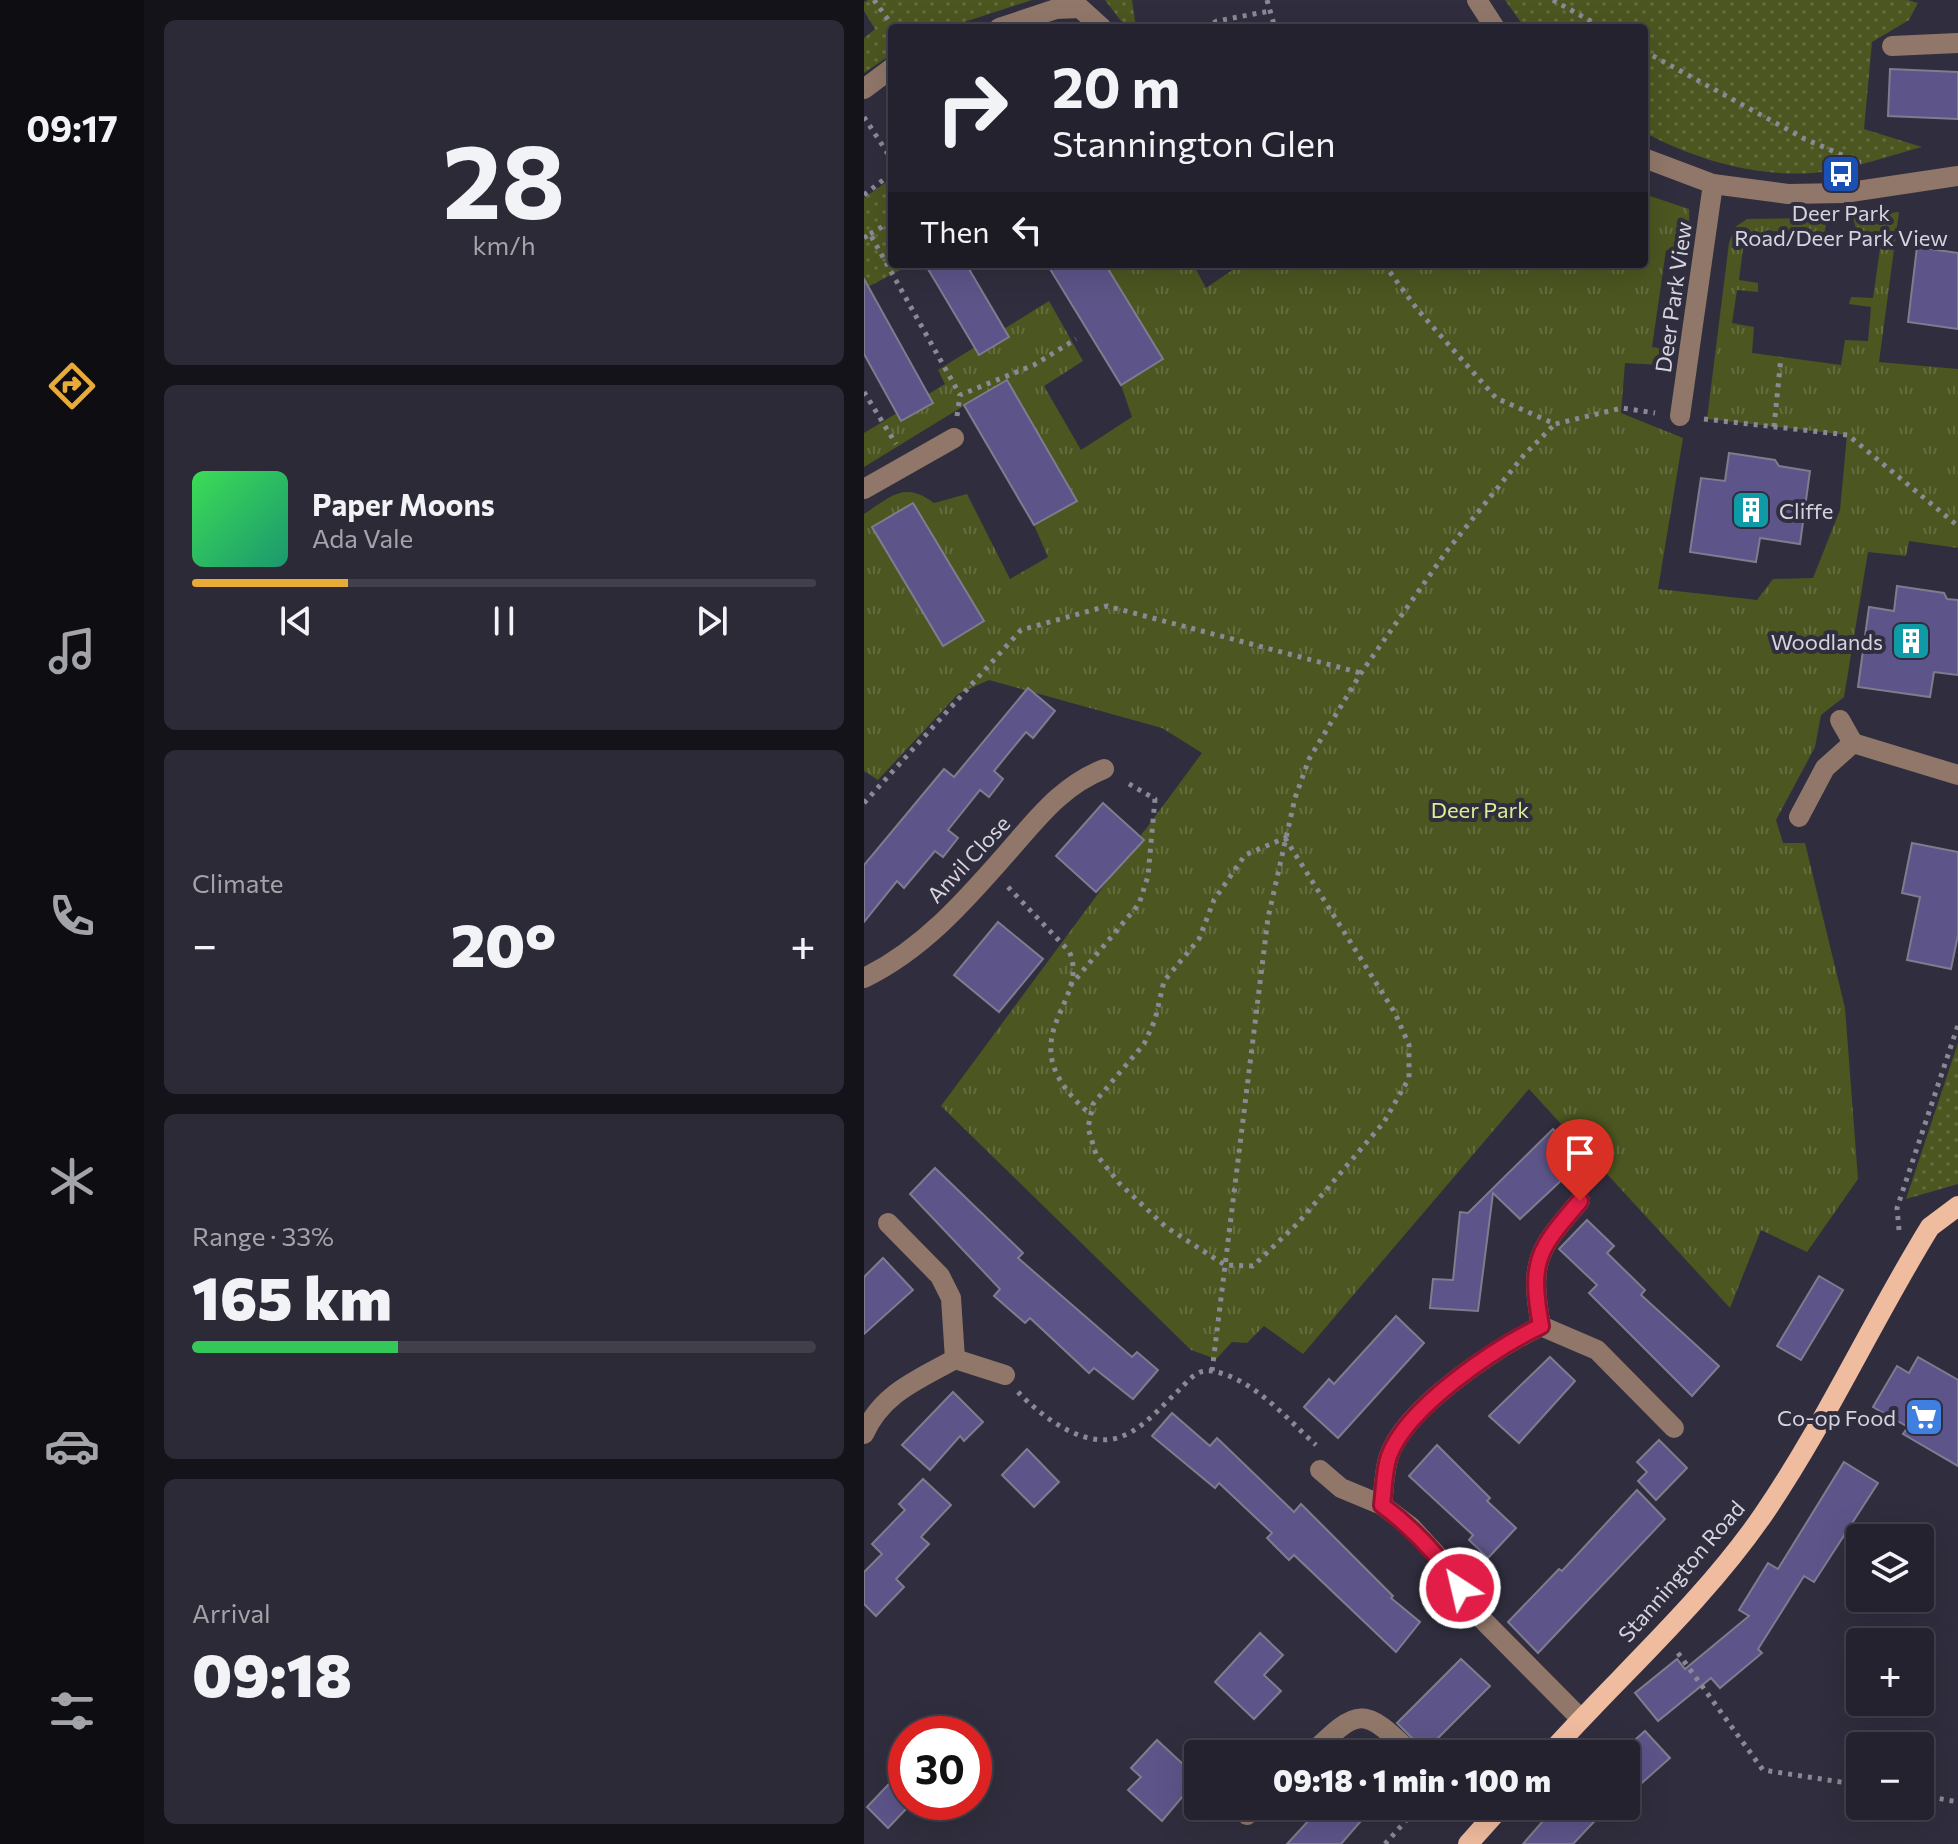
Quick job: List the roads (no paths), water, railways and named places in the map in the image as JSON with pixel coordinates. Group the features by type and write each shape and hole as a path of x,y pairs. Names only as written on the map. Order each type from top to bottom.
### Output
{"main road":[{"name":"Stannington Road","path":"1562,1740 1662,1632 1762,1516 1822,1420 1930,1227 1958,1206"},
{"path":"1468,1844 1490,1820"}],"street":[{"path":"1477,0 1492,24"},
{"path":"1011,24 1056,9 1080,8 1098,24"},
{"path":"1892,46 1958,43"},
{"path":"864,89 888,71"},
{"path":"1648,160 1713,184 1788,194 1844,193 1958,176"},
{"name":"Deer Park View","path":"1680,416 1713,184"},
{"path":"864,489 954,438"},
{"path":"1840,720 1853,743 1958,775"},
{"path":"1799,817 1825,768 1853,743"},
{"name":"Anvil Close","path":"864,978 888,966 928,937 1062,791 1104,769"},
{"path":"1541,1326 1534,1282 1537,1261 1549,1238 1580,1201"},
{"path":"888,1223 940,1276 951,1298 955,1359"},
{"path":"1541,1326 1597,1350 1674,1428"},
{"path":"1382,1505 1389,1457 1405,1428 1473,1366 1541,1326"},
{"path":"864,1434 882,1402 902,1387 955,1359 1005,1375"},
{"path":"1320,1470 1341,1488 1382,1505 1411,1527 1445,1564 1476,1613 1581,1719"},
{"path":"1325,1740 1346,1720 1361,1717 1379,1722 1398,1740"}],"place":[{"name":"Deer Park Road/Deer Park View","path":"1841,174"},
{"name":"Cliffe","path":"1751,510"},
{"name":"Woodlands","path":"1911,641"},
{"name":"Co-op Food","path":"1924,1417"}],"park label":[{"name":"Deer Park","path":"1480,809"}]}
